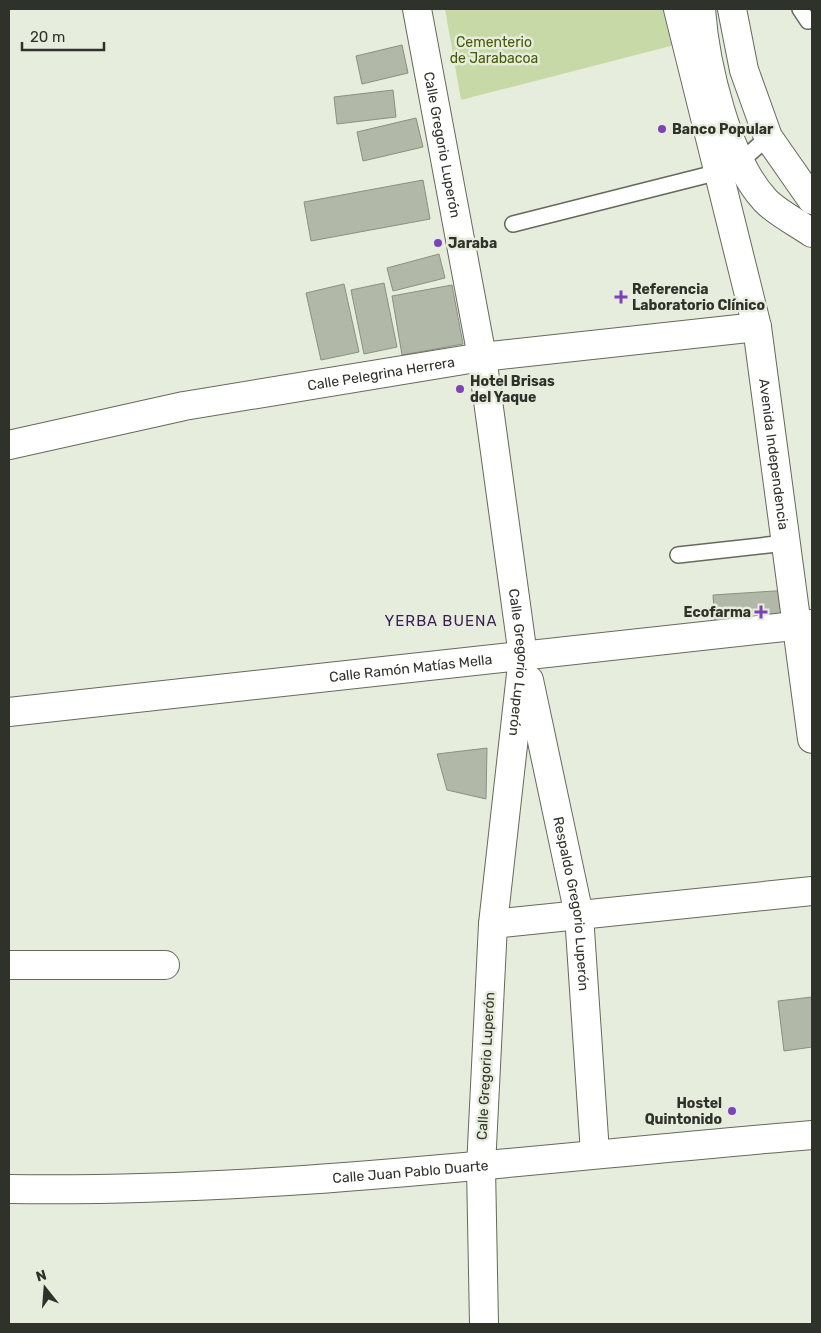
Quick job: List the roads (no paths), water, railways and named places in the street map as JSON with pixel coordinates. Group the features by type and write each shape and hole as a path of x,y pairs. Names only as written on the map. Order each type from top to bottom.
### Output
{"street":[{"name":"Calle Gregorio Luperón","path":"417,9 482,357 524,656 493,924 481,1167 484,1324"},
{"path":"678,9 729,167 765,201 812,233"},
{"path":"701,9 707,60 721,110 729,167"},
{"path":"732,9 744,70 768,137 812,200"},
{"name":"Avenida Independencia","path":"729,167 757,327 786,543 805,625 812,740"},
{"name":"Calle Pelegrina Herrera","path":"9,445 184,406 482,357 757,327"},
{"name":"Calle Ramón Matías Mella","path":"9,712 805,625"},
{"name":"Respaldo Gregorio Luperón","path":"524,656 579,915 595,1153"},
{"path":"493,924 812,891"},
{"path":"9,965 165,965"},
{"name":"Calle Juan Pablo Duarte","path":"9,1189 105,1190 481,1167 595,1153 812,1134"}],"lane":[{"path":"800,9 808,21 812,20"},
{"path":"513,224 729,167 768,137"},
{"path":"678,555 786,543"}],"place":[{"name":"Banco Popular","path":"662,129"},
{"name":"Jaraba","path":"438,243"},
{"name":"Referencia Laboratorio Clínico","path":"621,297"},
{"name":"Hotel Brisas del Yaque","path":"460,389"},
{"name":"Ecofarma","path":"761,612"},
{"name":"Hostel Quintonido","path":"732,1111"}],"district":[{"name":"YERBA BUENA","path":"441,621"}],"park label":[{"name":"Cementerio de Jarabacoa","path":"494,50"}]}
